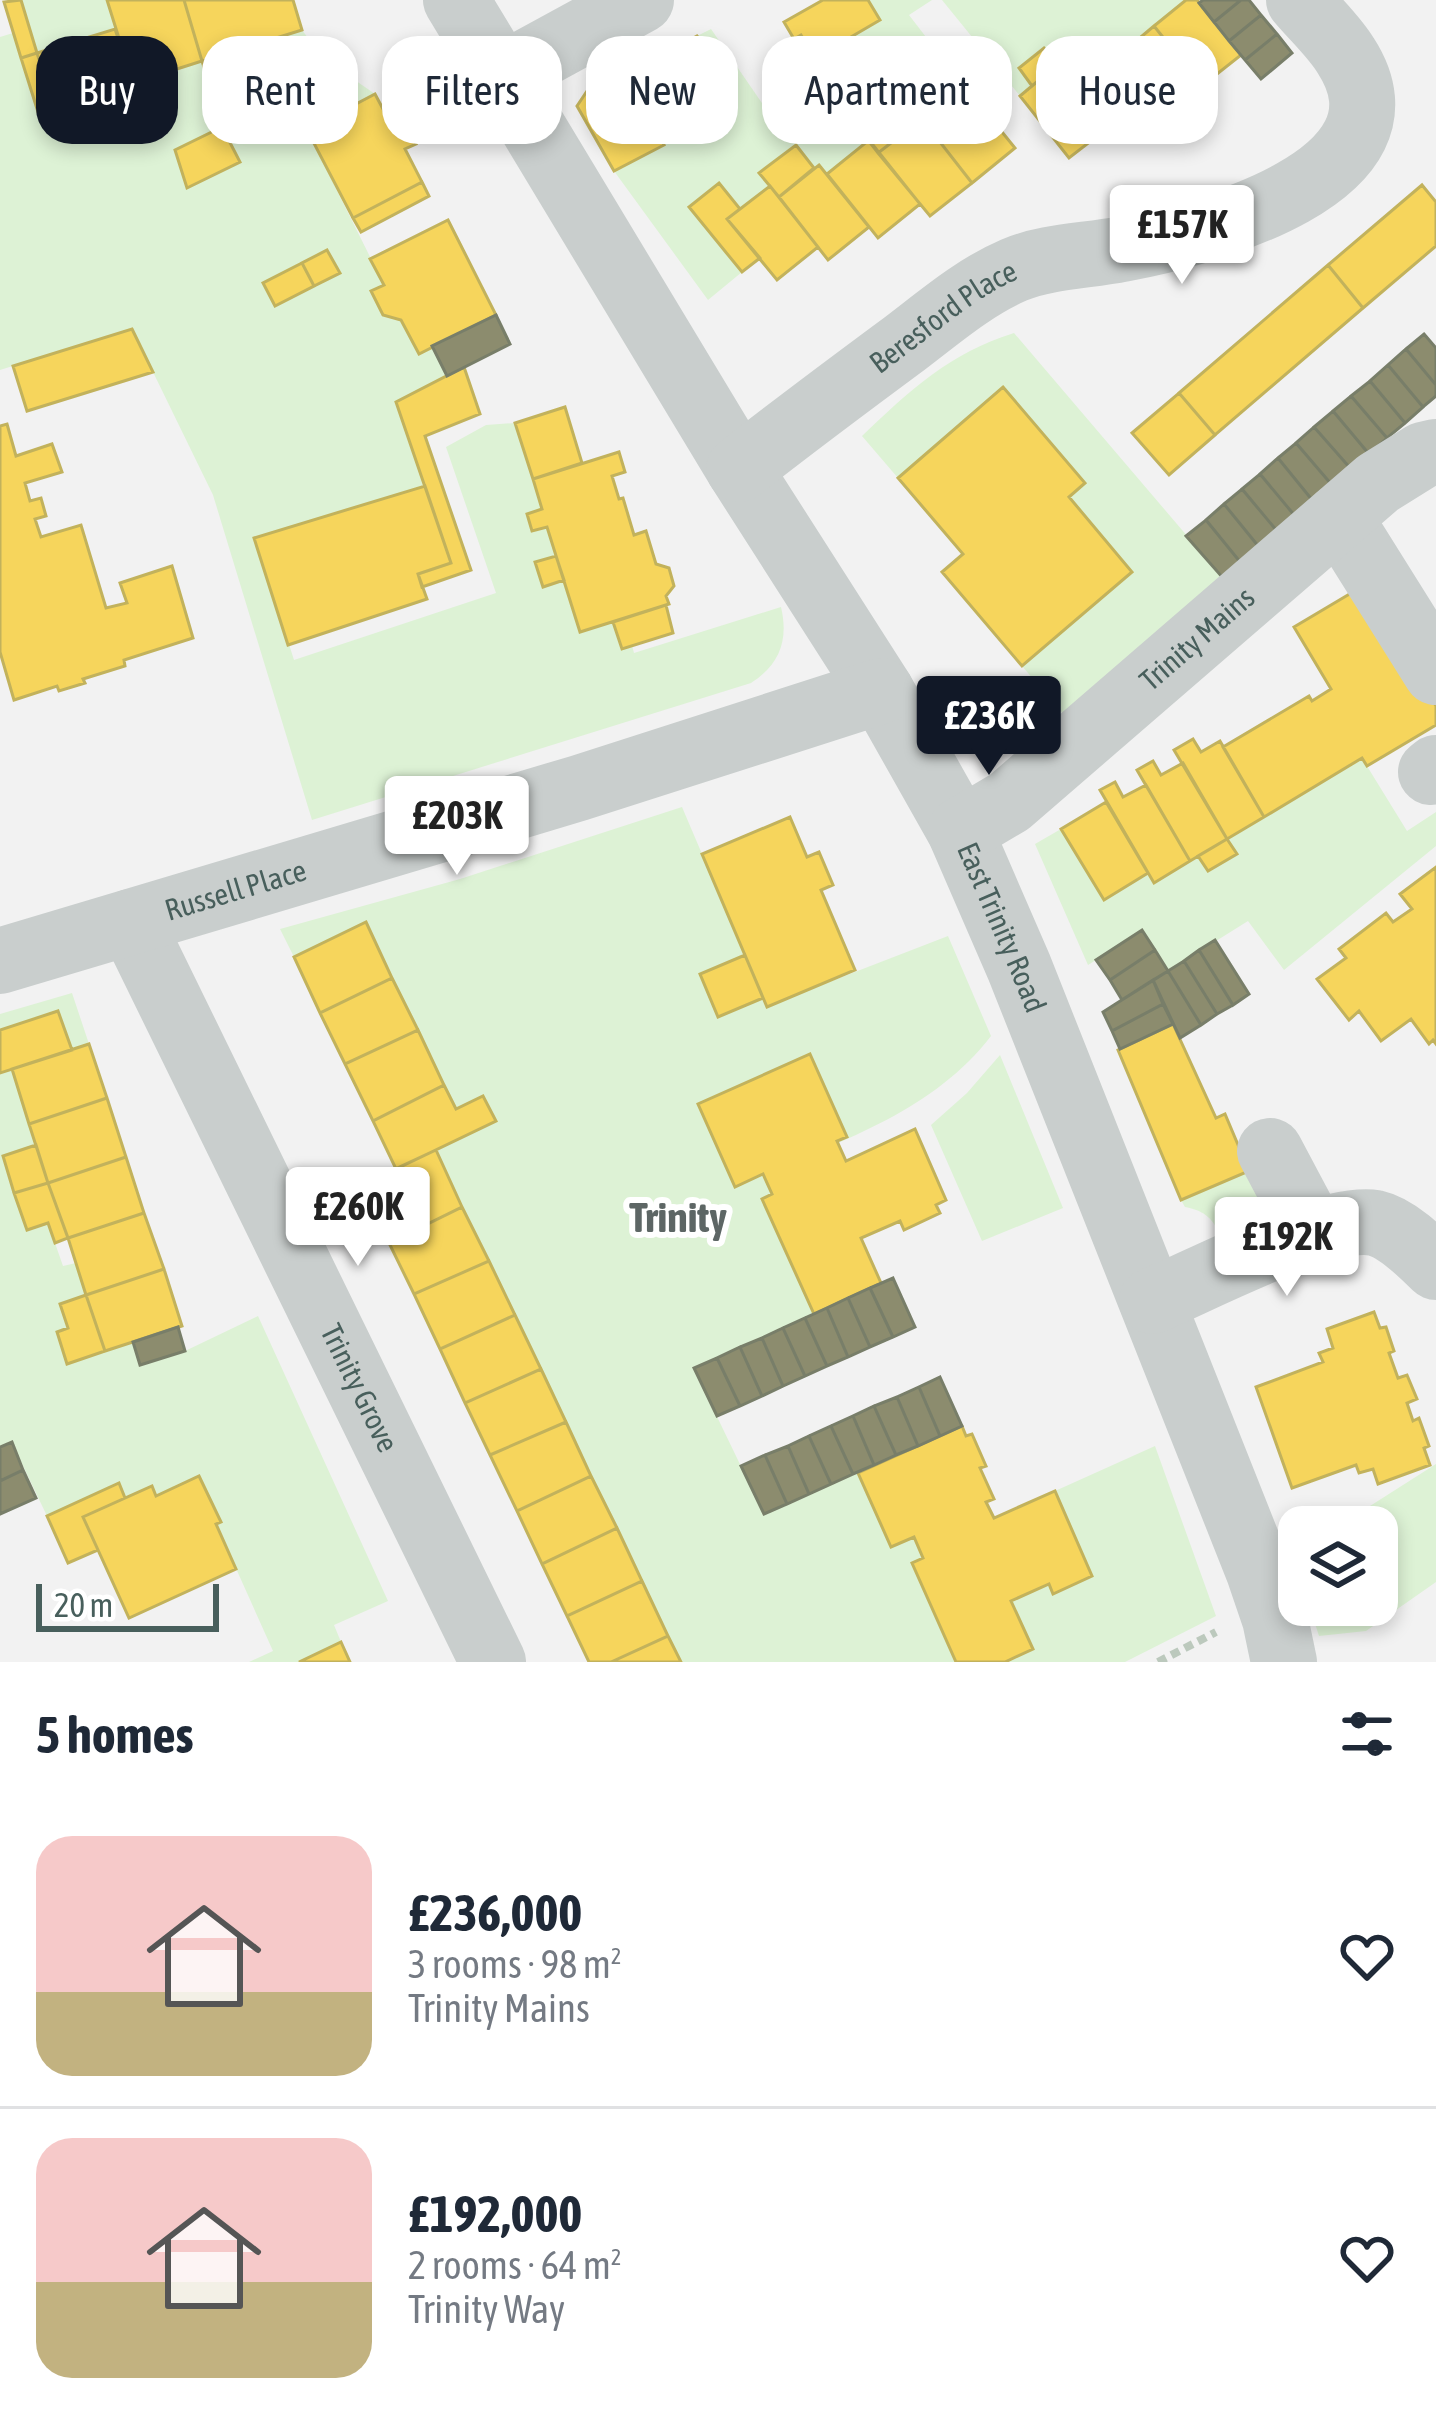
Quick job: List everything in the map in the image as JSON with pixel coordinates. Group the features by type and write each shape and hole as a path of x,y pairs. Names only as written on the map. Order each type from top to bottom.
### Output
{"street":[{"name":"East Trinity Road","path":"456,0 477,36"},
{"name":"Beresford Place","path":"739,469 969,296 1017,269 1211,226 1286,197 1327,172 1353,137 1359,96 1346,56 1299,0"},
{"path":"562,41 628,3"},
{"name":"East Trinity Road","path":"541,144 881,691 960,831 1019,967 1258,1571 1284,1662"},
{"name":"Trinity Mains","path":"960,831 1009,802 1388,476 1436,452"},
{"path":"1339,517 1436,672"},
{"name":"Russell Place","path":"0,961 580,788 881,691"},
{"name":"Trinity Grove","path":"131,922 493,1662"},
{"path":"1270,1150 1313,1232"},
{"path":"1152,1301 1352,1220 1381,1224 1436,1267"}],"green space":[{"path":"21,0 107,0 115,29 92,36 36,36 36,50"},
{"path":"868,0 932,0 909,15 925,36 854,36 880,21"},
{"path":"942,0 1186,0 1143,36 1036,36 1036,54 1019,68 1032,86 1020,96 1012,86 1012,36 971,36"},
{"path":"13,33 36,105 36,144 178,144 178,68 202,61 202,144 314,144 384,285 371,291 383,315 401,320 418,353 432,346 447,376 396,402 425,486 255,538 294,660 496,593 446,447 486,425 515,423 542,509 527,514 533,531 547,527 556,556 536,562 544,586 564,580 613,622 621,648 632,646 634,653 781,607 780,651 761,676 751,683 312,820 213,495 132,329 0,370 0,37","holes":["327,250 339,273 275,306 264,282"]},
{"path":"738,68 762,103 762,144 864,144 827,174 819,165 814,168 795,145 760,173 770,186 740,209 690,208 742,272 708,300 614,171 662,144 738,144"},
{"path":"358,82 375,94 358,103"},
{"path":"1014,333 1223,578 1063,714 1022,666 1132,571 1069,497 1003,388 898,478 862,436 950,362"},
{"path":"1362,758 1407,831 1436,812 1436,846 1284,970 1248,921 1168,971 1142,931 1088,965 1035,844 1061,829 1104,899 1148,873 1154,882 1198,856 1208,871 1236,854 1227,839"},
{"path":"682,807 745,955 701,974 718,1017 763,999 767,1006 948,936 991,1036 966,1064 907,1109 763,1174 772,1194 762,1199 814,1314 694,1369 764,1514 858,1473 891,1547 914,1537 923,1558 912,1564 956,1662 681,1662 436,1150 495,1121 484,1097 456,1109 366,923 294,957 280,929 460,879"},
{"path":"72,993 89,1044 72,1050 58,1011 0,1030 0,1014"},
{"path":"1000,1055 1063,1208 982,1241 931,1125"},
{"path":"12,1069 36,1145 3,1156 27,1229 48,1223 63,1266 76,1263 86,1295 60,1304 68,1328 67,1363 133,1342 141,1365 185,1351 258,1316 388,1601 334,1625 341,1642 299,1662 249,1662 273,1651 199,1477 156,1496 125,1498 118,1484 47,1516 12,1443 0,1447 0,1073"},
{"path":"1249,1171 1270,1217 1222,1238 1208,1217 1185,1207 1181,1200"},
{"path":"1155,1446 1216,1616 1125,1662 1005,1662 1033,1649 1011,1601 1049,1584 1053,1593 1092,1576 1055,1491"},
{"path":"1436,1464 1436,1582 1398,1609 1398,1506 1370,1506"},
{"path":"1316,1626 1373,1626 1366,1631 1319,1636"}],"building: Homes":[{"path":"21,0 36,53 21,58 4,2"},
{"path":"107,0 184,0 202,61 178,69 178,36 118,36"},
{"path":"184,0 293,0 302,30 283,36 202,36 202,61"},
{"path":"823,0 868,0 880,20 853,36 792,36 784,22"},
{"path":"1186,0 1197,0 1241,55 1218,73 1218,36 1162,36 1154,26"},
{"path":"1154,26 1162,36 1142,36"},
{"path":"36,53 36,106 21,58"},
{"path":"1036,54 1036,83 1032,86 1019,68"},
{"path":"1036,83 1036,116 1020,96"},
{"path":"586,92 586,122 577,106"},
{"path":"375,94 382,107 382,144 416,144 405,149 422,182 353,218 314,144 358,144 358,103"},
{"path":"202,137 202,144 231,144 240,162 187,188 175,150"},
{"path":"599,144 664,145 614,171"},
{"path":"864,144 872,144 920,204 878,238 827,174"},
{"path":"890,144 942,144 972,183 930,216 878,153"},
{"path":"942,144 1012,144 1015,148 972,183"},
{"path":"1058,144 1087,144 1069,158"},
{"path":"796,145 814,168 779,197 759,173"},
{"path":"819,165 869,227 828,260 779,197"},
{"path":"422,182 429,196 361,232 353,218"},
{"path":"719,183 740,209 727,219 760,258 742,272 689,207"},
{"path":"1422,185 1436,202 1436,246 1363,308 1328,265"},
{"path":"770,186 818,247 777,280 727,219"},
{"path":"448,220 496,315 419,354 401,320 383,315 371,291 384,285 370,259"},
{"path":"327,250 340,273 314,286 302,263"},
{"path":"302,263 314,286 275,306 263,283"},
{"path":"1328,265 1363,308 1215,435 1179,393"},
{"path":"132,329 153,372 27,411 13,366"},
{"path":"464,367 480,414 425,436 471,570 422,587 418,574 451,563 396,402"},
{"path":"1003,387 1085,483 1069,497 1132,572 1022,666 942,572 963,554 898,478"},
{"path":"1179,393 1215,435 1169,475 1132,433"},
{"path":"565,407 582,463 533,479 515,423"},
{"path":"7,424 16,456 52,444 62,472 25,483 30,501 41,498 46,516 35,519 41,537 81,525 106,608 127,603 120,583 172,566 193,638 124,660 125,666 83,679 85,683 59,691 57,686 14,700 0,652 0,426"},
{"path":"619,452 625,472 612,476 619,499 623,498 634,535 646,531 656,564 669,568 674,586 666,596 669,604 580,632 547,527 532,531 527,514 542,509 533,479"},
{"path":"425,486 451,563 418,574 427,599 288,645 254,538"},
{"path":"556,556 564,580 543,587 535,562"},
{"path":"1363,586 1436,706 1436,725 1367,766 1362,758 1264,817 1223,747 1309,696 1312,701 1331,689 1294,627"},
{"path":"666,605 673,633 622,649 613,622"},
{"path":"1193,739 1201,752 1220,741 1264,817 1227,839 1174,750"},
{"path":"1153,761 1161,775 1183,763 1227,839 1190,861 1137,770"},
{"path":"1115,782 1123,797 1146,785 1190,861 1154,883 1100,790"},
{"path":"1106,802 1148,873 1104,900 1061,829"},
{"path":"790,817 807,857 819,852 833,885 821,890 855,970 767,1007 702,854"},
{"path":"1227,839 1237,854 1208,871 1198,856"},
{"path":"1436,867 1436,1044 1433,1040 1429,1044 1411,1019 1381,1041 1359,1011 1349,1020 1317,979 1346,958 1339,949 1386,913 1393,922 1412,909 1400,894"},
{"path":"366,922 392,978 320,1013 294,957"},
{"path":"745,955 763,998 718,1017 700,974"},
{"path":"392,978 418,1030 345,1064 320,1013"},
{"path":"58,1011 72,1050 0,1073 0,1030"},
{"path":"1173,1024 1216,1118 1225,1114 1249,1171 1181,1200 1118,1050"},
{"path":"418,1030 444,1085 373,1121 345,1064"},
{"path":"89,1044 107,1098 29,1124 12,1069"},
{"path":"810,1054 847,1137 837,1141 846,1161 915,1129 946,1200 936,1205 940,1213 904,1230 900,1221 861,1238 881,1283 814,1314 762,1199 772,1194 763,1174 735,1187 698,1104"},
{"path":"444,1085 456,1109 483,1096 496,1121 396,1169 373,1121"},
{"path":"107,1098 126,1157 48,1183 29,1124"},
{"path":"36,1145 48,1183 14,1193 3,1156"},
{"path":"436,1150 462,1207 389,1243 361,1185"},
{"path":"126,1157 144,1213 68,1238 48,1183"},
{"path":"48,1183 68,1238 55,1243 48,1223 27,1230 14,1193"},
{"path":"462,1207 489,1261 414,1294 389,1243"},
{"path":"144,1213 164,1269 86,1295 68,1238"},
{"path":"489,1261 515,1315 440,1349 414,1294"},
{"path":"164,1269 182,1326 105,1351 86,1295"},
{"path":"86,1295 105,1351 67,1364 57,1332 68,1328 60,1304"},
{"path":"1374,1312 1380,1328 1386,1327 1398,1378 1407,1375 1417,1399 1407,1403 1413,1421 1419,1418 1430,1465 1378,1484 1373,1469 1359,1473 1356,1465 1292,1488 1256,1387 1323,1362 1319,1353 1333,1348 1327,1329"},
{"path":"515,1315 541,1369 465,1403 440,1349"},
{"path":"541,1369 566,1422 490,1455 465,1403"},
{"path":"566,1422 591,1476 517,1511 490,1455"},
{"path":"962,1426 966,1436 972,1434 986,1466 980,1468 994,1499 986,1502 994,1518 1055,1491 1092,1576 1053,1594 1049,1584 1011,1601 1033,1649 1005,1662 956,1662 912,1563 923,1558 914,1537 891,1547 858,1473"},
{"path":"199,1476 236,1569 129,1618 83,1517 152,1486 156,1496"},
{"path":"591,1476 617,1528 542,1564 517,1511"},
{"path":"119,1483 125,1498 83,1517 98,1550 68,1563 47,1516"},
{"path":"617,1528 642,1581 567,1616 542,1564"},
{"path":"642,1581 668,1636 611,1662 589,1662 567,1616"},
{"path":"668,1636 681,1662 611,1662"},
{"path":"341,1642 350,1662 299,1662"}],"building: Industry":[{"path":"1241,0 1214,22 1199,3"},
{"path":"1241,0 1249,0 1261,15 1229,41 1214,22"},
{"path":"1261,15 1277,34 1245,60 1229,41"},
{"path":"1277,34 1292,53 1261,79 1245,60"},
{"path":"496,315 510,344 447,376 432,346"},
{"path":"1424,334 1436,348 1436,385 1406,349"},
{"path":"1406,349 1436,385 1436,396 1423,407 1388,365"},
{"path":"1388,365 1423,407 1405,423 1370,381"},
{"path":"1370,381 1405,423 1387,438 1351,396"},
{"path":"1351,396 1387,438 1369,454 1333,411"},
{"path":"1333,411 1369,454 1351,469 1314,427"},
{"path":"1314,427 1351,469 1332,485 1296,443"},
{"path":"1296,443 1332,485 1313,501 1278,458"},
{"path":"1278,458 1313,501 1295,516 1260,474"},
{"path":"1260,474 1295,516 1277,531 1242,489"},
{"path":"1242,489 1277,531 1259,547 1224,504"},
{"path":"1224,504 1259,547 1241,563 1206,520"},
{"path":"1206,520 1241,563 1223,578 1186,536"},
{"path":"1142,930 1155,950 1110,980 1096,960"},
{"path":"1215,940 1249,994 1233,1005 1199,950"},
{"path":"1155,950 1168,971 1122,1000 1110,980"},
{"path":"1199,950 1233,1005 1217,1014 1184,961"},
{"path":"1184,961 1217,1014 1201,1025 1168,971"},
{"path":"1168,971 1201,1025 1180,1038 1153,980"},
{"path":"1153,980 1163,1004 1112,1031 1103,1012"},
{"path":"1163,1004 1173,1024 1120,1049 1112,1031"},
{"path":"893,1278 915,1327 893,1337 870,1288"},
{"path":"870,1288 893,1337 870,1347 848,1298"},
{"path":"848,1298 870,1347 848,1357 827,1308"},
{"path":"827,1308 848,1357 827,1366 805,1318"},
{"path":"805,1318 827,1366 805,1376 783,1328"},
{"path":"178,1327 185,1351 140,1365 133,1342"},
{"path":"783,1328 805,1376 783,1386 762,1338"},
{"path":"762,1338 783,1386 762,1396 740,1347"},
{"path":"740,1347 762,1396 740,1406 717,1358"},
{"path":"717,1358 740,1406 717,1416 694,1368"},
{"path":"940,1377 962,1426 940,1436 919,1387"},
{"path":"919,1387 940,1436 918,1446 897,1397"},
{"path":"897,1397 918,1446 896,1455 874,1406"},
{"path":"874,1406 896,1455 874,1465 853,1416"},
{"path":"853,1416 874,1465 853,1474 831,1426"},
{"path":"831,1426 853,1474 831,1484 809,1436"},
{"path":"809,1436 831,1484 809,1494 788,1446"},
{"path":"12,1442 23,1470 0,1481 0,1447"},
{"path":"788,1446 809,1494 787,1504 765,1455"},
{"path":"765,1455 787,1504 764,1514 741,1466"},
{"path":"23,1470 36,1498 0,1514 0,1481"}],"district":[{"name":"Trinity","path":"678,1217"}]}
